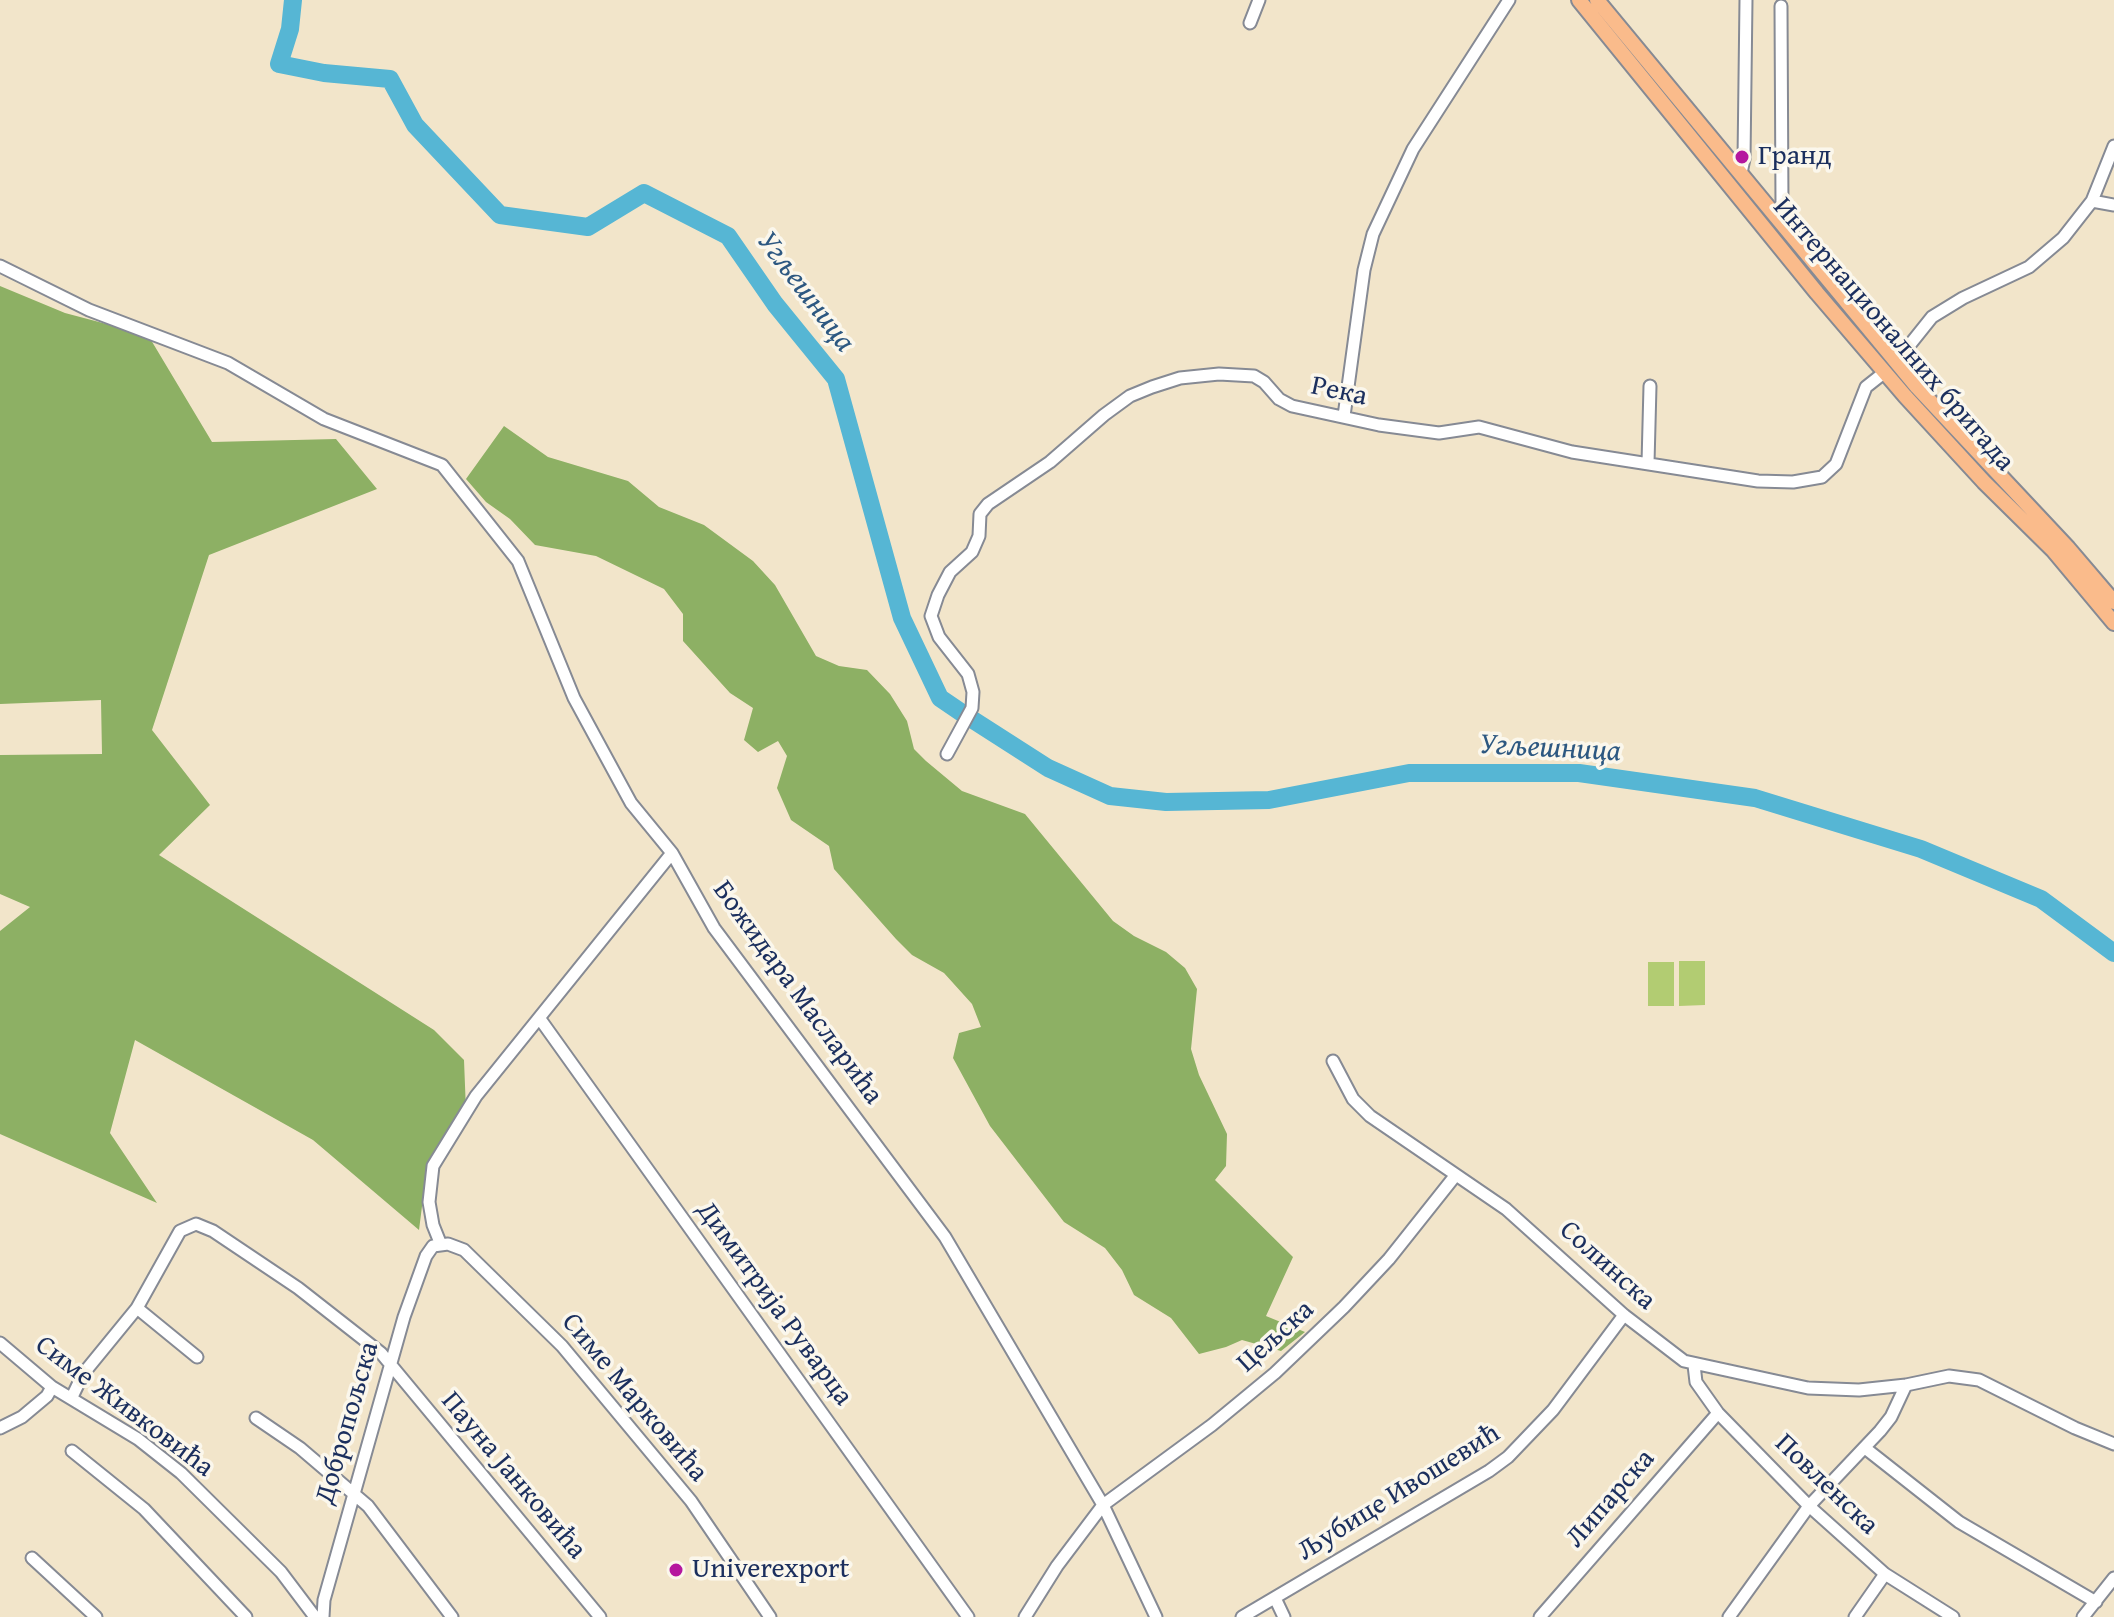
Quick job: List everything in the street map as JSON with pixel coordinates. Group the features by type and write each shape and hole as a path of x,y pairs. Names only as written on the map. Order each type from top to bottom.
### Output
{"main road":[{"name":"Интернационалних бригада","path":"1579,0 1984,482 2053,550 2114,623"},
{"name":"Интернационалних бригада","path":"1597,0 1779,220 1890,367 2068,548 2114,602"}],"street":[{"path":"1250,23 1259,0"},
{"path":"1344,416 1364,270 1373,234 1413,149 1509,0"},
{"path":"1741,173 1744,159 1746,0"},
{"path":"1779,220 1782,207 1781,6"},
{"path":"1890,367 1932,317 1963,298 2029,267 2063,238 2092,201 2114,146"},
{"path":"2092,201 2114,205"},
{"name":"Божидара Масларића","path":"0,266 89,310 228,363 324,419 442,465 518,561 574,698 631,803 672,853 714,928 945,1237 1103,1505 1156,1617"},
{"name":"Река","path":"947,754 972,708 973,692 968,674 939,637 931,616 938,595 950,572 972,552 979,536 980,514 988,504 1050,462 1130,396 1180,378 1219,374 1254,376 1279,399 1292,406 1427,432 1479,427 1550,448 1758,481 1793,482 1822,477 1830,471 1842,454 1866,387 1890,367"},
{"path":"1648,463 1650,386"},
{"path":"437,1246 429,1202 433,1166 476,1096 672,853"},
{"name":"Димитрија Руварца","path":"540,1019 968,1617"},
{"name":"Солинска","path":"1333,1061 1353,1099 1370,1116 1516,1217 1624,1315 1677,1356 1694,1365 1808,1388 1859,1390 1949,1376 1979,1380 2114,1444"},
{"name":"Цељска","path":"1025,1617 1057,1566 1103,1505 1212,1425 1275,1373 1389,1259 1455,1176"},
{"name":"Пауна Јанковића","path":"137,1308 180,1231 196,1224 213,1231 298,1288 381,1353 600,1617"},
{"name":"Симе Марковића","path":"437,1246 448,1244 464,1250 562,1346 691,1501 770,1617"},
{"name":"Добропољска","path":"323,1617 324,1600 390,1365 426,1256 437,1246"},
{"path":"72,1397 83,1374 137,1308 197,1357"},
{"name":"Љубице Ивошевић","path":"1242,1617 1508,1457 1553,1410 1624,1315"},
{"name":"Симе Живковића","path":"0,1343 52,1387 138,1439 181,1473 281,1572 315,1617"},
{"name":"Повленска","path":"1694,1365 1698,1388 1718,1413 1809,1506 1885,1574 1953,1617"},
{"path":"1729,1617 1809,1506 1891,1417 1906,1385"},
{"path":"0,1428 22,1417 47,1396 52,1387"},
{"name":"Липарска","path":"1540,1617 1718,1413"},
{"path":"256,1418 300,1448 368,1506 452,1617"},
{"path":"1865,1448 1959,1522 2096,1602"},
{"path":"72,1451 144,1509 246,1617"},
{"path":"32,1558 96,1617"},
{"path":"1855,1617 1885,1574"},
{"path":"2083,1617 2114,1578"},
{"path":"1275,1598 1284,1617"}],"green space":[{"path":"0,286 65,313 148,335 212,442 336,439 377,489 209,555 152,730 210,805 159,855 434,1030 464,1060 466,1111 427,1167 419,1230 313,1140 135,1040 110,1133 157,1203 0,1134 0,931 30,907 0,894 0,755 102,754 101,700 0,704"},
{"path":"504,426 548,457 628,481 659,507 704,525 753,561 775,585 816,656 839,666 867,670 890,694 907,721 914,749 926,761 962,791 1025,814 1113,921 1166,952 1185,968 1197,989 1191,1049 1199,1075 1227,1134 1226,1166 1215,1180 1293,1257 1266,1316 1305,1332 1281,1351 1242,1340 1199,1354 1171,1318 1134,1295 1122,1270 1105,1248 1064,1222 990,1126 953,1058 959,1033 981,1027 972,1004 944,973 912,955 896,939 834,869 829,846 791,820 777,788 787,756 778,741 758,752 744,740 753,708 730,693 683,641 683,614 664,589 596,556 535,545 510,519 486,502 466,479"},
{"path":"1679,961 1705,961 1705,1005 1679,1006"},
{"path":"1648,962 1674,962 1674,1006 1648,1006"}],"waterway":[{"name":"Угљешница","path":"293,0 290,29 279,64 324,73 390,79 415,125 500,215 588,227 644,193 728,236 775,304 836,379 902,618 940,698 965,715"},
{"name":"Угљешница","path":"970,718 1048,768 1110,796 1166,802 1269,800 1409,773 1579,773 1755,798 1921,849 2041,899 2114,953"}],"place":[{"name":"Гранд","path":"1742,157"},
{"name":"Univerexport","path":"676,1570"}]}
